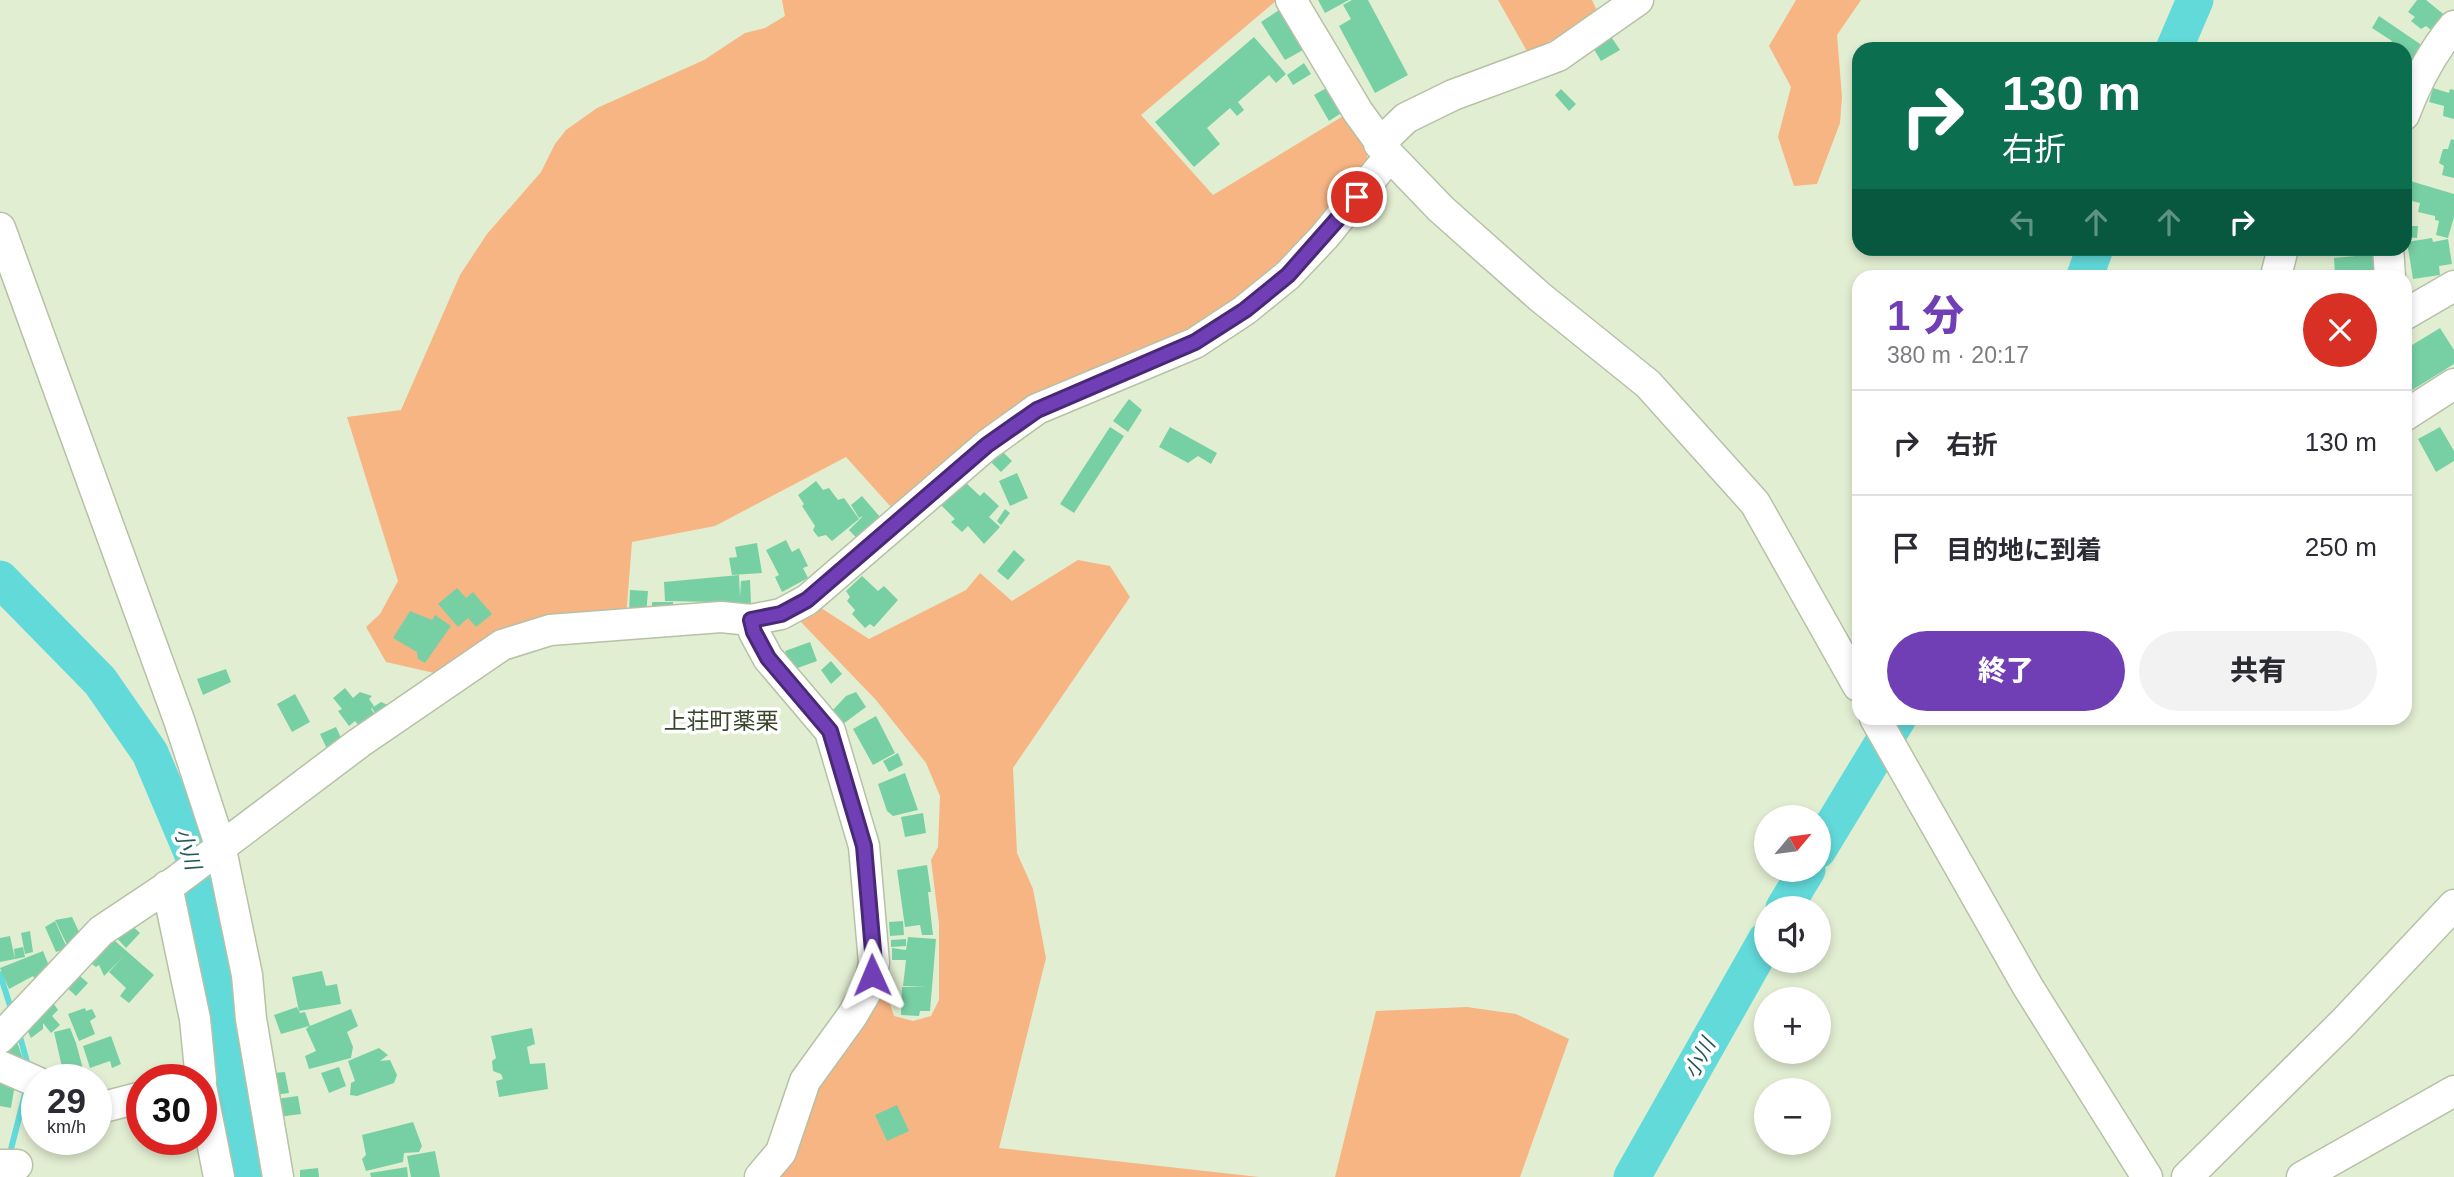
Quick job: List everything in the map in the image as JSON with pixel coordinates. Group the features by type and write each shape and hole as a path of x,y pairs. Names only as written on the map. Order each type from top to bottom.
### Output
{"street":[{"path":"1291,0 1384,150 1441,209 1540,297 1648,384 1755,503 1852,675"},
{"path":"0,1038 102,931 172,883 359,743 502,645 550,630 721,617 751,620 781,614 807,600 987,445 1037,410 1195,342 1245,310 1288,275 1324,237 1406,117 1453,95 1558,56 1639,0"},
{"path":"2412,95 2438,45 2454,26"},
{"path":"0,228 179,720 220,845 247,975 251,1019 278,1177"},
{"path":"2412,310 2454,286"},
{"path":"2412,411 2454,384"},
{"path":"751,620 754,632 768,658 830,731 864,846 874,963 869,987 805,1081 781,1152 760,1177"},
{"path":"1879,725 2028,987 2147,1177"},
{"path":"172,883 195,1019 197,1064"},
{"path":"2187,1177 2344,1022 2454,905"},
{"path":"2302,1177 2454,1091"},
{"path":"214,1155 219,1177"}],"shaded area":[{"path":"782,0 1277,0 1141,115 1213,195 1348,113 1367,153 1368,173 1263,287 1122,369 899,516 846,457 715,526 632,542 626,618 443,675 386,662 366,627 380,614 398,581 347,417 401,410 460,275 487,234 541,172 555,144 566,130 597,108 704,60 745,33 765,28 785,16"},
{"path":"1498,0 1592,0 1599,15 1528,53"},
{"path":"1796,0 1861,0 1837,35 1842,97 1840,123 1817,184 1794,186 1778,137 1791,87 1769,46"},
{"path":"1078,560 1110,566 1130,597 1013,768 1017,853 1033,889 1046,958 999,1148 1259,1177 768,1177 812,1078 877,996 890,1004 894,1016 913,1021 931,1016 939,1000 939,924 931,860 938,847 940,796 926,763 876,700 799,620 818,606 869,639 966,590 980,573 1012,601"},
{"path":"1467,1007 1516,1014 1569,1039 1520,1177 1335,1177 1376,1011"}],"building":[{"path":"1318,0 1349,0 1325,13"},
{"path":"1352,0 1368,0 1408,75 1375,93 1339,26 1351,19 1343,5"},
{"path":"2417,0 2426,0 2447,17 2435,33 2426,26 2421,29 2411,21 2415,17 2408,12"},
{"path":"1279,10 1303,50 1285,60 1261,22"},
{"path":"2379,16 2426,48 2413,68 2412,42 2391,42 2372,28"},
{"path":"1610,35 1620,50 1601,61 1592,46"},
{"path":"1254,37 1286,74 1276,83 1269,75 1238,102 1244,110 1237,116 1230,108 1207,128 1220,144 1194,167 1155,122"},
{"path":"1304,63 1311,74 1293,85 1287,75"},
{"path":"1328,87 1343,112 1329,121 1314,95"},
{"path":"2433,88 2449,93 2450,89 2454,90 2454,119 2443,116 2444,106 2429,102"},
{"path":"1561,89 1576,104 1569,111 1555,95"},
{"path":"2451,139 2454,140 2454,178 2442,175 2444,166 2439,163 2443,149 2448,149"},
{"path":"2412,181 2454,194 2454,217 2448,238 2436,235 2439,221 2435,220 2435,216 2418,212 2420,203 2412,201"},
{"path":"2412,226 2418,226 2417,238 2412,238"},
{"path":"2448,239 2452,264 2439,266 2440,275 2413,279 2409,256 2412,256 2412,241"},
{"path":"2378,256 2376,270 2335,270 2334,258"},
{"path":"2440,328 2454,350 2454,364 2412,390 2412,345"},
{"path":"1129,399 1142,410 1128,432 1113,421"},
{"path":"1110,427 1124,436 1074,513 1060,504"},
{"path":"1170,427 1217,453 1211,464 1198,456 1188,463 1159,447"},
{"path":"2440,427 2454,451 2454,461 2436,472 2418,439"},
{"path":"998,447 1012,461 1001,472 987,458"},
{"path":"1017,473 1028,498 1010,506 999,481"},
{"path":"816,481 823,490 829,488 838,500 844,498 859,519 832,541 826,535 818,537 798,495"},
{"path":"964,481 980,496 984,492 999,506 989,517 1000,527 984,544 968,526 962,532 951,522 955,519 941,505"},
{"path":"862,496 886,524 863,545 849,530 863,516 859,518 851,505"},
{"path":"1005,509 1010,513 1001,525 997,521"},
{"path":"786,540 792,552 799,548 808,566 803,568 808,578 782,592 775,577 779,575 766,550"},
{"path":"757,543 762,573 732,575 729,558 737,557 735,547"},
{"path":"1014,550 1025,560 1008,580 997,571"},
{"path":"739,575 740,597 741,581 750,580 751,603 718,605 716,602 665,601 664,582"},
{"path":"862,576 878,591 884,586 898,600 874,627 870,624 865,628 852,614 855,610 847,601 850,597 846,591"},
{"path":"457,588 466,598 473,592 492,614 476,627 468,618 458,627 438,604"},
{"path":"630,590 648,591 646,615 629,613"},
{"path":"652,602 673,602 673,614 652,614"},
{"path":"410,611 432,620 435,615 451,626 425,663 418,659 417,652 393,638"},
{"path":"810,642 817,661 792,670 785,651"},
{"path":"831,661 842,674 831,684 821,670"},
{"path":"226,669 231,682 203,695 197,679"},
{"path":"345,688 353,698 360,692 372,696 369,699 374,706 371,709 377,717 363,731 355,721 349,726 338,711 342,709 333,698"},
{"path":"856,692 866,707 843,724 833,710 846,696"},
{"path":"295,694 310,722 292,732 277,704"},
{"path":"381,702 397,709 380,722 372,708"},
{"path":"876,716 895,753 873,765 853,729"},
{"path":"336,727 343,742 327,749 320,734"},
{"path":"898,753 903,765 889,772 883,761"},
{"path":"905,773 918,810 893,816 887,811 878,784"},
{"path":"923,813 926,833 905,837 901,817"},
{"path":"927,865 933,935 922,935 920,925 905,927 897,870"},
{"path":"72,917 81,936 68,947 55,920"},
{"path":"55,921 67,948 56,952 45,927"},
{"path":"127,921 140,933 126,948 113,934"},
{"path":"903,921 904,935 890,936 889,922"},
{"path":"30,931 33,952 25,954 21,933"},
{"path":"107,934 154,975 129,1003 120,996 126,988 109,972 123,957 104,976 99,965 96,967 89,962"},
{"path":"10,936 15,959 0,962 0,938"},
{"path":"908,937 936,939 930,1011 920,1011 919,1016 901,1015 902,987 927,987 903,986 906,960 892,960 892,948 906,950"},
{"path":"906,939 906,946 891,947 891,940"},
{"path":"23,947 25,957 15,959 14,949"},
{"path":"43,951 50,968 39,973 40,976 33,976 9,989 0,968"},
{"path":"74,971 88,983 76,996 62,983"},
{"path":"322,971 326,986 337,984 341,1004 299,1011 292,977"},
{"path":"47,994 58,1010 52,1016 60,1025 51,1033 43,1023 43,1029 31,1038 24,1023"},
{"path":"297,1007 300,1013 305,1012 310,1026 351,1009 358,1026 347,1032 353,1047 351,1058 309,1069 305,1056 316,1051 306,1029 309,1026 281,1034 274,1015"},
{"path":"85,1008 86,1011 92,1009 96,1017 90,1021 95,1034 79,1041 68,1014"},
{"path":"70,1028 82,1064 61,1064 54,1032"},
{"path":"532,1028 535,1044 527,1047 530,1064 545,1063 548,1089 499,1097 496,1081 503,1079 501,1074 493,1071 492,1061 496,1058 491,1036"},
{"path":"15,1036 23,1059 18,1069 0,1048 7,1052 6,1039"},
{"path":"111,1036 121,1064 112,1068 110,1061 89,1064 83,1046"},
{"path":"379,1048 388,1055 380,1061 390,1060 397,1075 394,1083 357,1096 350,1095 351,1083 355,1081 348,1061"},
{"path":"339,1067 346,1086 329,1093 321,1073"},
{"path":"285,1072 289,1093 275,1095 273,1073"},
{"path":"16,1078 11,1108 0,1106 0,1081"},
{"path":"298,1096 301,1114 278,1117 276,1099"},
{"path":"897,1105 909,1131 887,1141 875,1115"},
{"path":"413,1122 422,1146 419,1152 404,1153 403,1162 366,1171 362,1159 366,1155 362,1135"},
{"path":"435,1151 440,1177 411,1177 407,1156"},
{"path":"407,1167 408,1177 371,1177 370,1173"},
{"path":"318,1168 319,1177 300,1177 300,1170"}],"waterway":[{"name":"小川","path":"2177,42 2195,0"},
{"name":"小川","path":"2087,270 2092,256"},
{"name":"小川","path":"0,579 100,681 150,753 191,850 200,876 215,962 244,1177"},
{"name":"小川","path":"1831,829 1894,725"},
{"name":"小川","path":"1791,896 1800,882"},
{"name":"小川","path":"1632,1177 1754,961"},
{"path":"0,974 12,1012"},
{"path":"19,1033 28,1064"},
{"path":"9,1157 21,1110"}],"district":[{"name":"上荘町薬栗","path":"721,721"}],"route":[{"path":"872,975 874,963 864,846 830,731 789,686 768,658 754,632 751,620 781,614 807,600 909,515 987,445 1037,410 1195,342 1245,310 1288,275 1357,197"}]}
